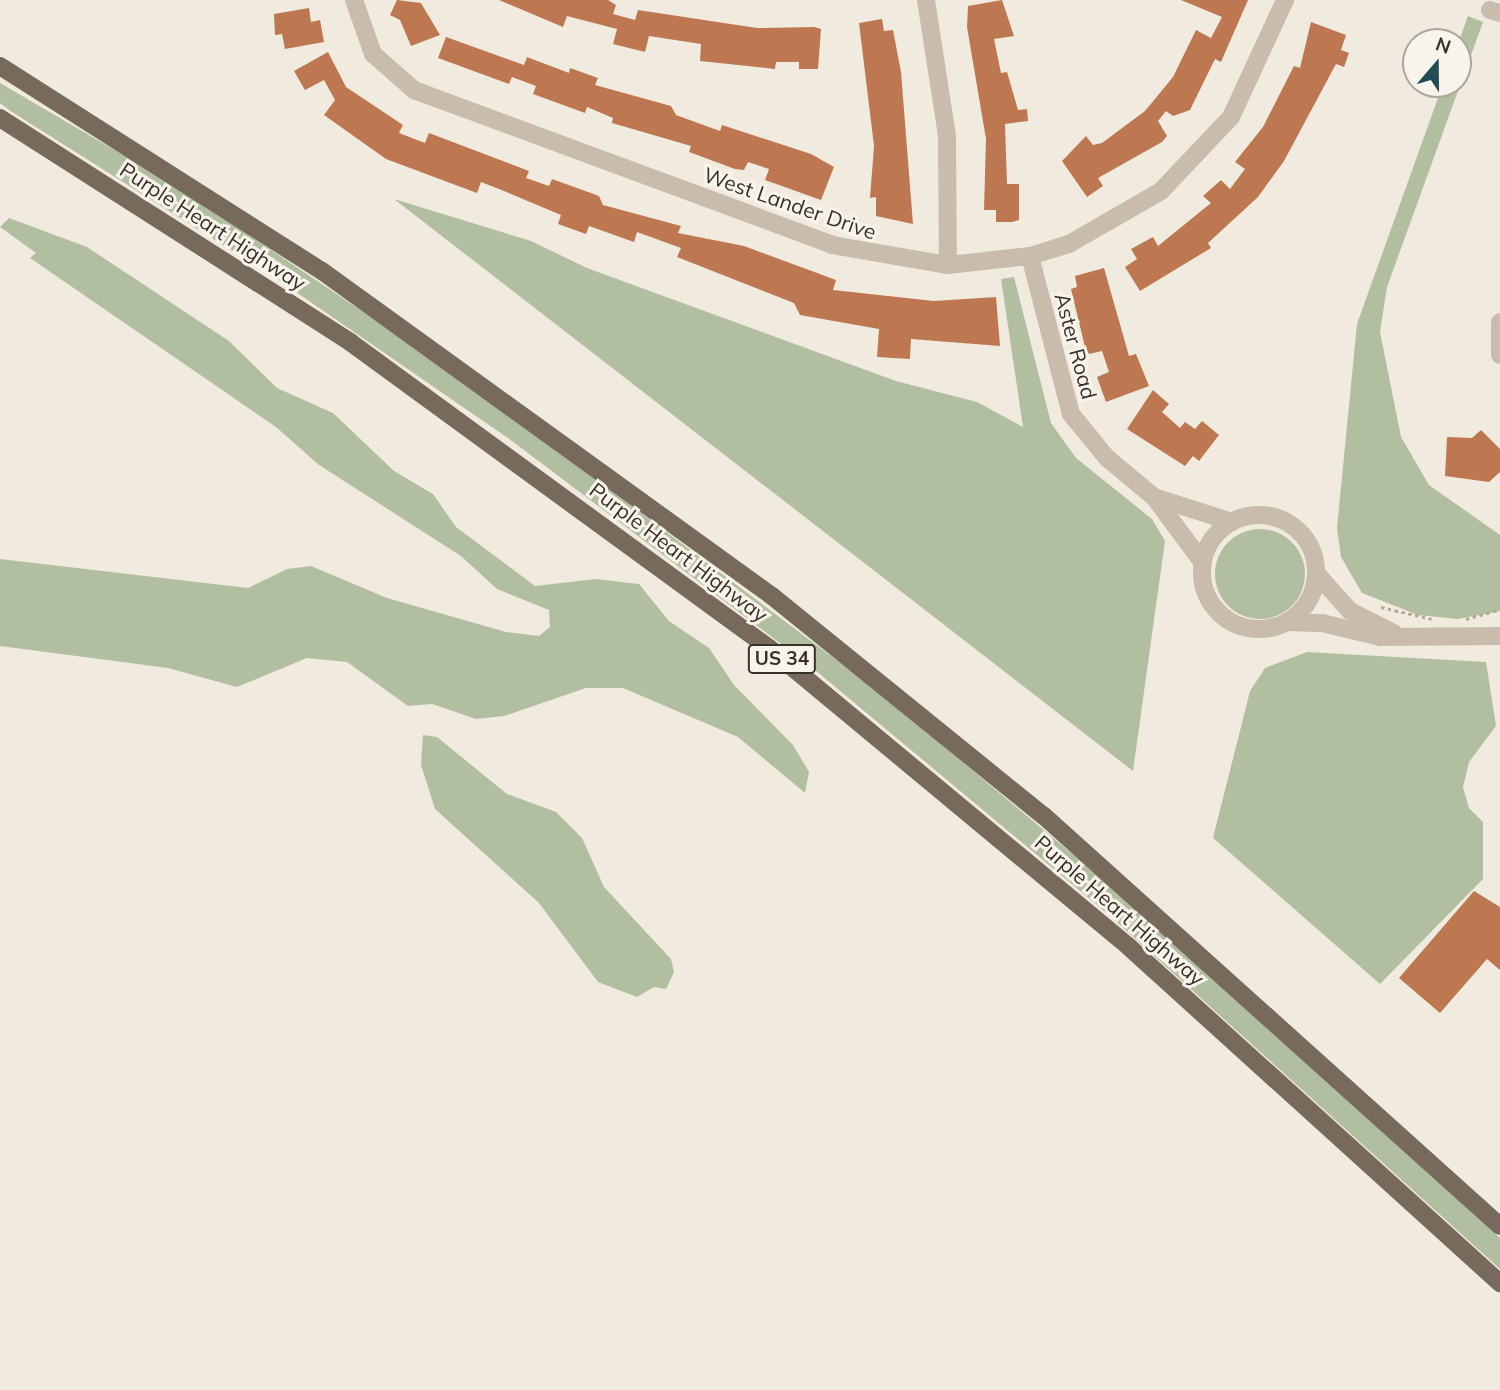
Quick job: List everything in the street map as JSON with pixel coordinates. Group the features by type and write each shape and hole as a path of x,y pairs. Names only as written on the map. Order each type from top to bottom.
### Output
{"main road":[{"name":"Purple Heart Highway","path":"0,66 322,271 772,596 1044,816 1500,1226"},
{"name":"Purple Heart Highway","path":"0,118 350,342 769,648 1129,947 1500,1283"}],"street":[{"name":"West Lander Drive","path":"354,0 373,54 414,90 832,245 948,265 1030,256 1120,220 1198,158 1252,81 1285,0"},
{"path":"926,0 947,136 948,265"},
{"name":"Aster Road","path":"1030,256 1071,414 1107,458 1154,497 1203,563"},
{"path":"1500,322 1500,355"},
{"name":"Aster Road","path":"1154,497 1232,522"},
{"path":"1401,636 1350,611 1317,573 1307,541 1295,528 1264,515 1232,522 1208,546 1203,563 1207,595 1226,619 1255,629 1287,622 1401,636 1500,636"},
{"path":"1287,622 1308,602 1317,573"}],"path":[{"path":"1378,607 1445,620"},
{"path":"1455,620 1500,610"}],"green space":[{"path":"1468,16 1483,22 1472,52 1472,28 1464,28"},
{"path":"0,83 176,186 466,381 884,696 1132,904 1500,1238 1500,1269 1109,915 809,665 512,441 280,281 12,112 0,103"},
{"path":"1438,98 1455,98 1387,287 1380,332 1401,437 1429,485 1500,535 1500,611 1458,619 1418,615 1362,593 1341,557 1337,528 1357,324"},
{"path":"394,199 531,241 587,268 896,381 977,402 1023,427 1001,279 1014,277 1051,423 1076,458 1152,519 1165,541 1133,771"},
{"path":"9,218 87,247 229,341 277,388 333,413 394,471 433,494 456,527 535,586 596,579 639,584 669,621 709,648 734,685 793,745 809,772 805,793 738,737 623,688 586,688 504,716 476,719 432,704 408,706 347,662 307,658 237,687 168,668 0,646 0,559 248,588 287,569 311,566 387,598 506,632 539,636 550,627 549,610 497,589 461,556 319,465 276,427 30,258 36,253 0,227"},
{"path":"1260,529 1277,532 1292,542 1302,557 1305,574 1302,591 1292,606 1277,616 1260,619 1243,616 1228,606 1218,591 1215,574 1218,557 1228,542 1243,532"},
{"path":"1307,652 1486,662 1496,726 1469,762 1463,787 1469,808 1483,822 1483,879 1380,984 1213,838 1250,691 1265,668"},
{"path":"423,735 437,737 507,794 556,812 582,838 604,887 671,959 674,972 666,989 654,987 637,997 598,982 539,903 435,809 421,765"}],"building":[{"path":"397,0 421,3 440,35 411,46 400,20 390,15"},
{"path":"499,0 608,0 616,5 613,14 635,20 638,10 757,28 814,27 821,29 818,69 799,69 799,62 776,62 775,69 700,61 701,44 649,36 645,52 613,44 617,29 567,16 563,27"},
{"path":"1002,0 1014,36 994,39 1001,73 1007,72 1018,110 1027,109 1028,121 1005,124 1007,184 1019,184 1019,220 1012,222 996,222 996,210 984,210 986,139 967,27 968,6"},
{"path":"1181,0 1248,0 1221,62 1215,59 1190,110 1173,116 1166,111 1158,121 1167,136 1162,142 1098,178 1103,186 1087,197 1062,161 1086,136 1093,145 1102,143 1145,111 1173,77 1196,30 1211,38 1222,17"},
{"path":"309,8 311,22 320,20 324,42 285,49 282,34 275,35 274,14"},
{"path":"882,19 884,31 893,30 901,72 913,224 876,216 876,197 870,198 874,146 859,23"},
{"path":"1311,22 1346,35 1341,50 1349,53 1344,67 1336,64 1284,161 1258,197 1208,243 1211,248 1140,291 1125,267 1137,259 1131,249 1153,237 1158,246 1211,203 1203,196 1221,180 1230,189 1245,169 1235,162 1263,127 1294,66 1300,68"},
{"path":"446,37 524,65 527,57 569,73 570,68 598,78 595,85 671,106 676,115 720,131 722,125 811,154 834,167 821,200 765,180 769,169 748,162 744,170 735,169 689,152 691,146 612,123 613,118 587,107 585,113 533,94 536,86 512,77 509,84 438,58"},
{"path":"328,52 346,87 403,125 399,133 425,143 429,133 529,171 526,178 549,186 552,179 599,196 603,205 681,226 678,233 744,246 836,280 833,290 934,301 996,297 1000,346 911,339 910,359 877,357 879,329 800,315 794,303 677,257 681,248 637,232 634,242 589,226 586,234 558,224 561,215 481,182 477,193 386,159 324,115 335,100 324,80 305,90 294,71"},
{"path":"1104,268 1129,356 1136,354 1149,386 1106,402 1097,377 1109,372 1102,351 1089,354 1085,347 1071,289 1077,287 1075,276"},
{"path":"1153,390 1169,404 1162,412 1180,428 1185,422 1195,429 1202,421 1219,435 1199,461 1193,456 1185,466 1127,429"},
{"path":"1481,430 1500,449 1500,472 1489,482 1445,476 1447,437 1472,438"},
{"path":"1474,891 1500,907 1500,970 1487,959 1440,1013 1399,978"}]}
